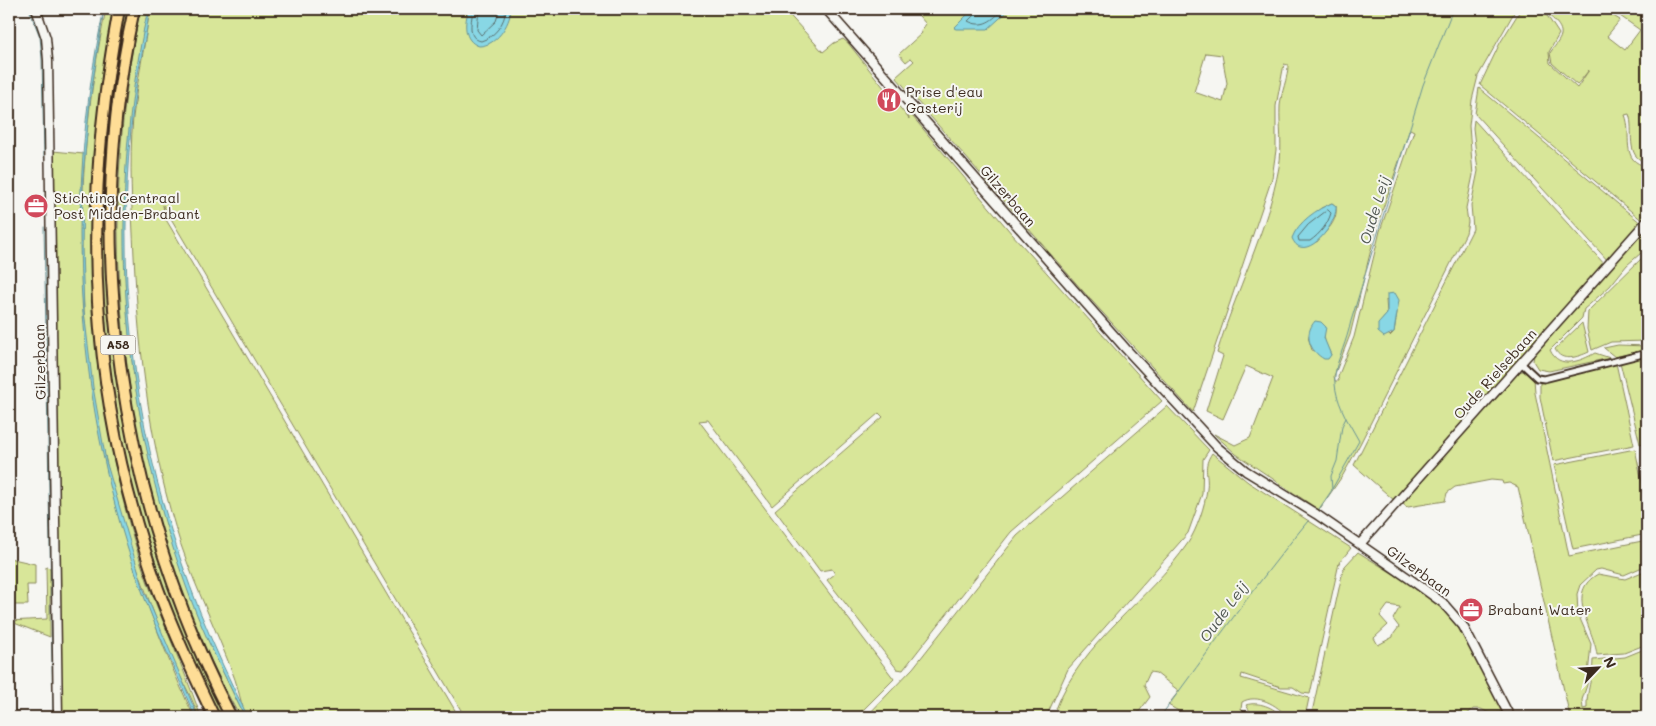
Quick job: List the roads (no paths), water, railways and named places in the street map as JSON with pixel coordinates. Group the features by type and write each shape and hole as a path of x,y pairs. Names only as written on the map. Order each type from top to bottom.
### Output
{"highway":[{"name":"A58","path":"119,9 102,114 96,194 95,261 105,382 129,494 150,564 172,624 214,717"},
{"name":"A58","path":"134,9 122,72 111,195 111,260 122,380 152,522 187,620 231,717"}],"street":[{"name":"Gilzerbaan","path":"36,9 46,38 48,60 58,717"},
{"name":"Gilzerbaan","path":"826,9 1171,401 1192,417 1215,448 1246,472 1321,515 1443,603 1456,615 1464,626 1510,717"},
{"name":"Oude Rielsebaan","path":"1360,544 1647,221"},
{"path":"1521,363 1537,378 1544,379 1647,353"}],"water":[{"path":"104,9 90,101 83,177 82,249 84,311 93,387 106,461 144,590 198,717 195,717 151,614 121,528 103,455 90,382 82,307 80,232 83,157 91,83"},
{"path":"148,9 147,29 138,74 131,126 126,206 127,285 132,343 140,399 164,507 200,613 248,717 245,717 214,653 186,586 163,516 146,445 133,373 126,300 124,227 127,154 135,81"},
{"path":"469,9 511,9 508,22 501,34 491,42 479,46 474,44 467,36 466,20"},
{"path":"973,9 1010,9 988,29 954,28"},
{"path":"1332,203 1336,206 1335,214 1326,232 1311,245 1304,247 1297,245 1292,238 1303,221 1314,212"},
{"path":"1395,293 1399,300 1394,332 1384,337 1378,332 1378,324 1387,314 1387,294"},
{"path":"1315,321 1321,322 1326,327 1324,338 1331,355 1328,359 1319,356 1310,342 1309,332"}],"waterway":[{"path":"29,9 40,37 44,157"},
{"name":"Oude Leij","path":"1319,509 1332,490 1331,476 1337,461 1342,426 1346,418 1336,389 1336,369 1423,85 1453,9"},
{"path":"44,227 51,597"},
{"name":"Oude Leij","path":"1332,489 1359,441 1346,418"},
{"name":"Oude Leij","path":"1160,717 1251,593 1308,521"},
{"path":"51,605 53,717"}],"place":[{"name":"Prise d'eau Gasterij","path":"889,100"},
{"name":"Stichting Centraal Post Midden-Brabant","path":"36,206"},
{"name":"Brabant Water","path":"1471,610"}]}
